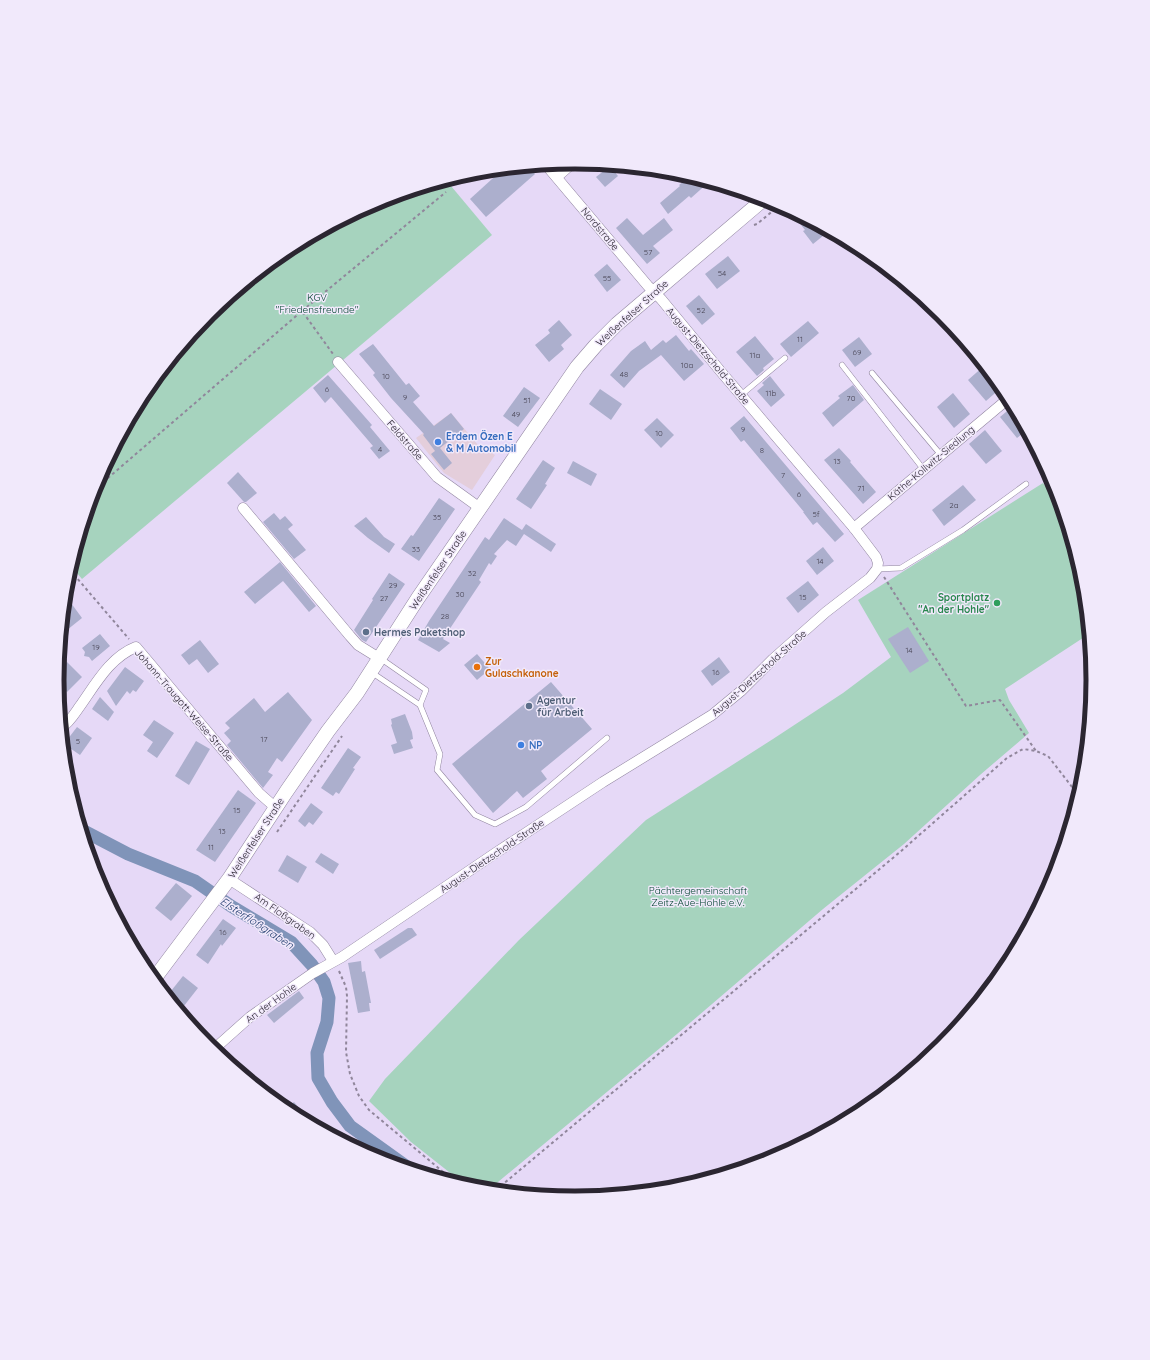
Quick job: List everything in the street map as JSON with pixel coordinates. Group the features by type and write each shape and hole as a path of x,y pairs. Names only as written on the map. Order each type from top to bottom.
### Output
{"street":[{"path":"556,177 565,169"},
{"name":"Nordstraße","path":"550,170 654,292"},
{"name":"Weißenfelser Straße","path":"158,974 229,879 370,672 418,598 586,356 616,324 759,203"},
{"name":"August-Dietzschold-Straße","path":"333,961 342,957 564,807 712,715 741,691 773,659 826,612 870,578 877,569 878,563 876,557 854,528 654,292"},
{"name":"Feldstraße","path":"338,362 437,477 480,508"},
{"name":"Käthe-Kollwitz-Siedlung","path":"854,528 1004,402"},
{"path":"243,508 358,645 379,658"},
{"name":"Johann-Traugott-Weise-Straße","path":"66,724 107,668 118,658 136,647 259,793 276,808"},
{"name":"Am Floßgraben","path":"229,879 310,932 323,945 333,961"},
{"name":"An der Hohle","path":"218,1045 250,1017 312,973 333,961"}],"lane":[{"path":"740,395 785,358"},
{"path":"842,365 924,470"},
{"path":"872,372 941,455"},
{"path":"877,569 901,568 963,530 1026,484"},
{"path":"379,658 426,690 420,705"},
{"path":"370,672 420,705 440,754 437,770 475,815 494,824 526,807 607,738"}],"path":[{"path":"104,481 302,311 446,192"},
{"path":"750,226 757,224 774,210"},
{"path":"302,311 338,362"},
{"path":"877,569 890,585 966,706 1000,700 1036,751"},
{"path":"75,576 136,647"},
{"path":"276,832 346,730"},
{"path":"501,1186 900,852 1007,758 1022,749 1036,751 1048,756 1074,789"},
{"path":"333,961 346,987 346,1052 350,1074 358,1096 369,1110 448,1175"}],"shaded area":[{"path":"451,413 478,445 495,455 472,490 444,473 416,438"}],"green space":[{"name":"KGV \"Friedensfreunde\"","path":"450,185 492,235 82,579 76,572 81,548 103,484 132,424 150,396 191,343 238,296 291,255 320,237 379,208 411,196"},
{"name":"Pächtergemeinschaft Zeitz-Aue-Hohle e.V.","path":"1043,483 1050,493 1069,548 1082,613 1084,637 1005,689 1009,700 1029,733 904,844 823,909 677,1034 495,1185 457,1177 449,1172 411,1142 369,1101 385,1079 519,940 646,820 843,693 891,657 858,600"}],"building":[{"path":"605,170 614,170 618,176 605,187 596,177"},
{"path":"532,171 535,174 486,217 470,199 496,175"},
{"path":"684,181 705,186 691,198 689,196 668,214 660,203 680,186 679,185"},
{"path":"627,218 643,235 664,218 673,230 653,246 660,253 647,264 616,228"},
{"path":"797,220 825,234 813,244 803,231 805,230"},
{"path":"728,256 740,271 717,289 705,274"},
{"path":"607,264 621,280 607,292 594,275"},
{"path":"699,295 715,314 702,325 686,306"},
{"path":"559,320 572,335 561,345 564,349 549,362 535,345 550,333 548,330"},
{"path":"808,321 819,333 791,357 780,344"},
{"path":"676,335 689,351 691,349 704,364 684,381 661,355 639,371 624,388 610,375 631,351 645,341 651,350 663,340 666,343"},
{"path":"755,336 774,359 763,368 764,370 757,376 736,352"},
{"path":"859,337 872,354 855,367 842,350"},
{"path":"373,344 406,385 409,383 420,396 413,402 434,426 451,413 464,429 440,448 452,463 444,470 431,454 435,451 423,435 424,434 391,398 373,375 375,373 359,354"},
{"path":"980,369 997,392 986,401 968,380"},
{"path":"328,375 372,425 370,427 390,451 379,459 370,448 373,446 331,397 325,403 313,388"},
{"path":"770,376 785,395 771,407 757,391 764,385 762,383"},
{"path":"853,385 864,400 833,427 822,413 840,398 838,396"},
{"path":"524,387 540,398 518,427 503,416"},
{"path":"600,389 622,404 611,420 589,404"},
{"path":"953,393 970,414 954,428 937,407"},
{"path":"1009,410 1023,434 1017,438 1000,417"},
{"path":"744,416 844,534 835,542 817,522 813,525 804,512 744,440 741,442 730,428"},
{"path":"657,418 674,435 661,448 644,430"},
{"path":"985,430 1002,451 986,464 969,444"},
{"path":"839,448 876,492 863,504 824,460"},
{"path":"543,460 555,468 545,484 547,485 531,509 516,499"},
{"path":"573,461 597,474 591,486 567,473"},
{"path":"238,472 257,493 246,502 244,502 227,483"},
{"path":"963,485 976,500 944,526 932,510"},
{"path":"439,498 455,509 419,561 401,549 411,535 413,536"},
{"path":"274,513 280,520 285,516 293,525 288,529 306,550 294,559 263,522"},
{"path":"366,517 384,537 395,544 389,553 354,526"},
{"path":"504,518 522,530 526,524 556,544 551,552 524,534 516,546 507,540 494,554 497,556 491,565 489,563 479,580 481,582 443,639 450,643 439,652 418,640 485,537 489,540"},
{"path":"823,547 834,561 817,575 806,561"},
{"path":"280,562 316,606 309,612 283,581 255,604 244,592"},
{"path":"389,573 405,584 366,642 362,640 354,630"},
{"path":"808,581 819,595 798,613 786,598"},
{"path":"71,603 82,618 66,630 68,613"},
{"path":"908,627 929,661 910,673 888,639"},
{"path":"100,634 110,646 92,661 89,657 84,656 85,652 82,648"},
{"path":"200,640 219,664 208,673 197,659 189,665 181,655"},
{"name":"Zur Gulaschkanone","path":"477,654 490,669 477,680 464,665"},
{"path":"719,657 730,672 712,686 701,671"},
{"path":"67,662 82,677 67,692 64,689 64,665"},
{"path":"125,667 144,681 136,692 133,690 130,694 127,691 116,706 107,691"},
{"path":"551,682 592,729 541,771 547,779 523,798 517,791 493,813 452,764"},
{"path":"288,692 312,720 282,762 277,758 268,772 273,775 263,788 227,745 231,741 224,733 230,728 225,723 254,698 265,712"},
{"path":"100,697 114,712 108,721 92,709"},
{"path":"405,714 412,732 413,739 410,740 413,748 394,754 391,745 397,743 391,725 391,719"},
{"path":"154,720 174,733 157,758 147,751 153,742 143,735"},
{"path":"77,727 92,738 80,755 68,747 67,740"},
{"path":"196,741 210,749 189,785 175,776"},
{"path":"348,748 361,757 353,768 355,769 339,794 336,792 333,796 321,788"},
{"path":"238,790 256,803 215,862 196,850"},
{"path":"311,803 323,812 313,825 309,822 305,827 298,821"},
{"path":"321,853 339,864 333,874 315,862"},
{"path":"287,855 307,867 298,883 278,871"},
{"path":"176,883 192,896 171,921 155,908"},
{"path":"223,919 236,928 222,946 221,944 208,964 196,955"},
{"path":"408,928 412,928 417,935 380,959 374,950"},
{"path":"361,961 362,972 365,971 371,1003 369,1003 370,1011 358,1013 348,963"},
{"path":"183,976 198,988 183,1007 171,992"},
{"path":"299,991 304,998 274,1023 267,1015"},
{"path":"294,1102 304,1113 291,1105"}],"waterway":[{"name":"Elsterfloßgraben","path":"88,833 128,854 195,881 231,906 291,942 312,965 324,982 329,998 327,1022 317,1053 318,1078 332,1102 350,1126 394,1158"}],"place":[{"name":"Erdem Özen E & M Automobil","path":"438,442"},
{"name":"Sportplatz \"An der Hohle\"","path":"997,603"},
{"name":"Hermes Paketshop","path":"366,632"},
{"name":"Zur Gulaschkanone","path":"477,667"},
{"name":"Agentur für Arbeit","path":"529,706"},
{"name":"NP","path":"521,745"}]}
